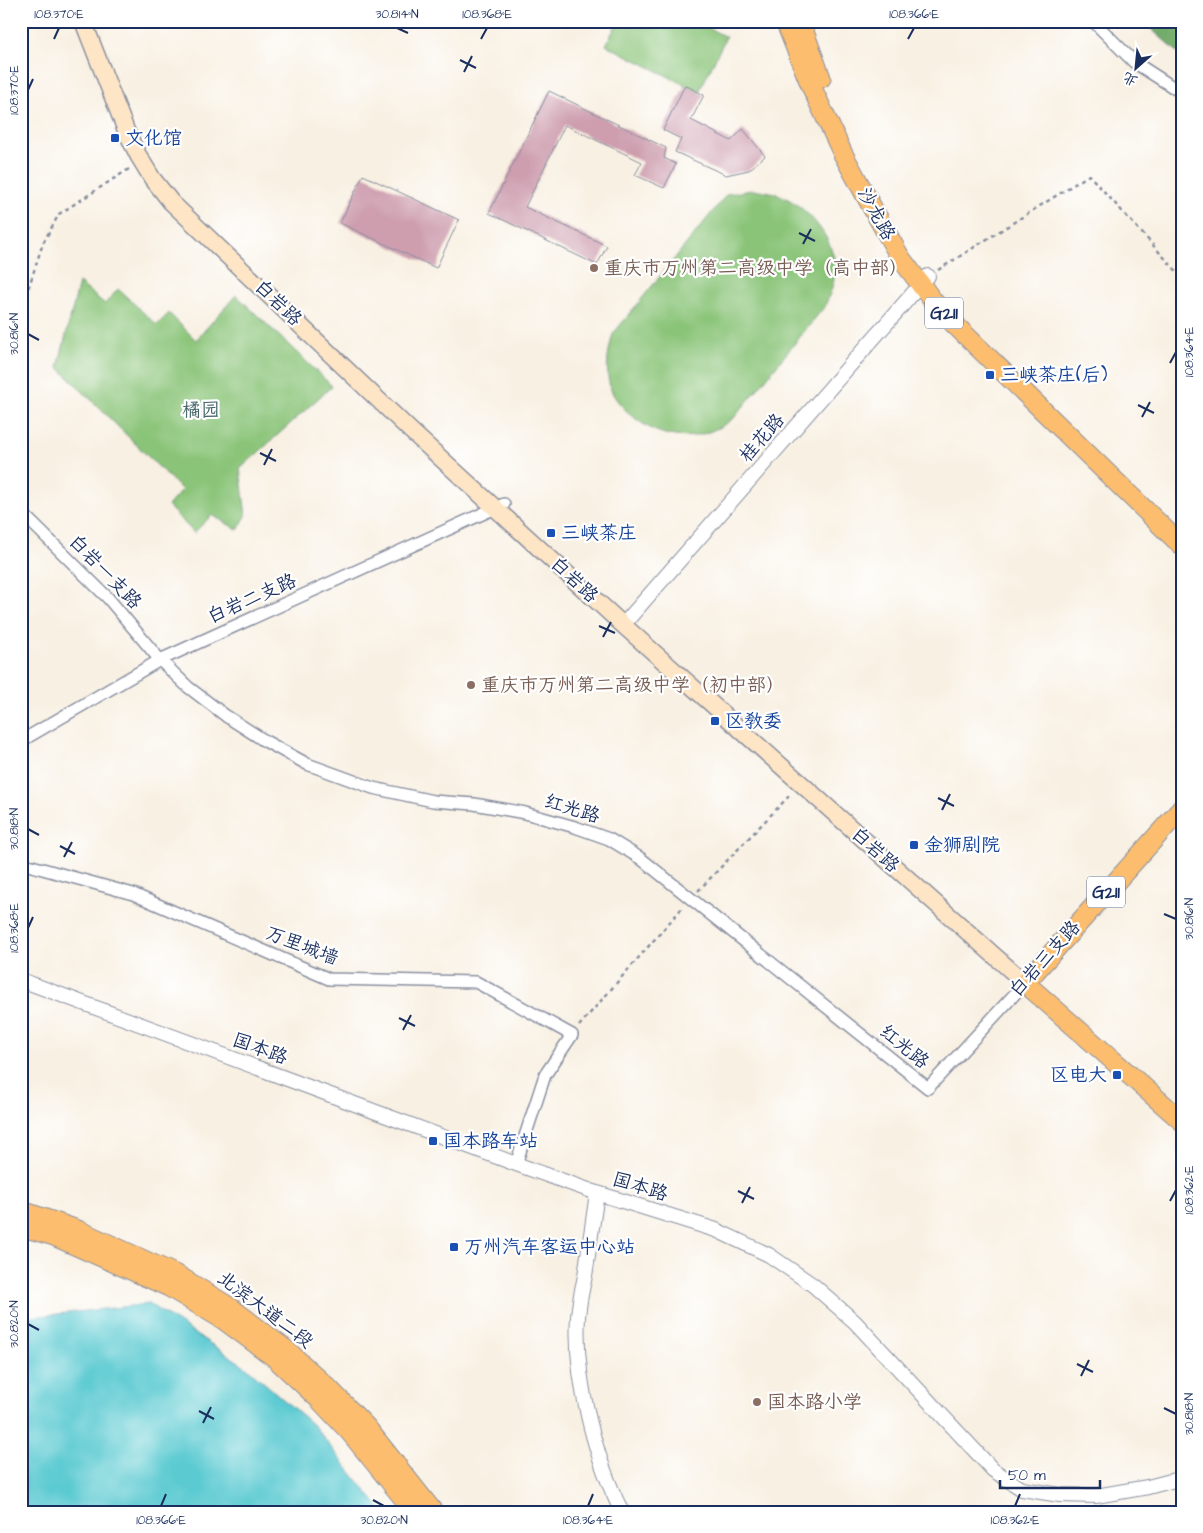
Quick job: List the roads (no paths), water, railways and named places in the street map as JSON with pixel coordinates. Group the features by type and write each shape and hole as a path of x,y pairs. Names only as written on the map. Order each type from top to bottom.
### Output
{"highway":[{"name":"沙龙路","path":"785,21 811,86 843,154 900,257 1182,533"},
{"name":"沙龙路","path":"800,21 819,73 846,131 916,259 924,280 953,323 1182,546"},
{"name":"白岩三支路","path":"1028,979 1182,808"},
{"name":"白岩路","path":"1028,979 1182,1121"}],"main road":[{"name":"白岩路","path":"83,21 138,155 152,178 171,202 411,431 500,506"},
{"name":"白岩路","path":"94,21 135,128 162,176 172,188 500,506 626,622 1028,979"},
{"name":"北滨大道二段","path":"21,1210 79,1230 178,1275 232,1308 287,1350 328,1387 366,1426 434,1512"},
{"name":"北滨大道二段","path":"21,1227 53,1236 168,1287 223,1320 273,1358 319,1400 350,1432 414,1512"}],"street":[{"path":"1093,21 1134,62 1182,93"},
{"name":"桂花路","path":"626,622 924,280"},
{"name":"白岩二支路","path":"21,741 160,660 500,506"},
{"name":"白岩一支路","path":"21,512 108,598 160,660"},
{"name":"红光路","path":"160,660 188,687 226,716 265,741 307,764 372,788 433,801 474,804 525,812 575,826 609,839 640,858 928,1088"},
{"name":"万里城墙","path":"21,863 133,894 328,979 476,982 572,1034 545,1075 516,1164"},
{"name":"白岩三支路","path":"928,1088 1028,979"},
{"name":"国本路","path":"21,980 516,1164 598,1193 716,1230 770,1255 813,1285 855,1322 992,1470 1022,1489 1060,1495 1096,1496 1148,1487 1182,1478"},
{"path":"598,1193 578,1317 579,1356 591,1428 615,1499 622,1512"}],"water":[{"path":"149,1304 245,1366 314,1426 383,1512 21,1512 21,1318"}],"place":[{"name":"文化馆","path":"115,138"},
{"name":"重庆市万州第二高级中学（高中部）","path":"594,268"},
{"name":"三峡茶庄(后)","path":"990,375"},
{"name":"三峡茶庄","path":"551,533"},
{"name":"重庆市万州第二高级中学（初中部）","path":"471,685"},
{"name":"区教委","path":"715,721"},
{"name":"金狮剧院","path":"914,845"},
{"name":"区电大","path":"1117,1075"},
{"name":"国本路车站","path":"433,1141"},
{"name":"万州汽车客运中心站","path":"454,1247"},
{"name":"国本路小学","path":"757,1402"}],"park label":[{"name":"橘园","path":"201,410"}]}
